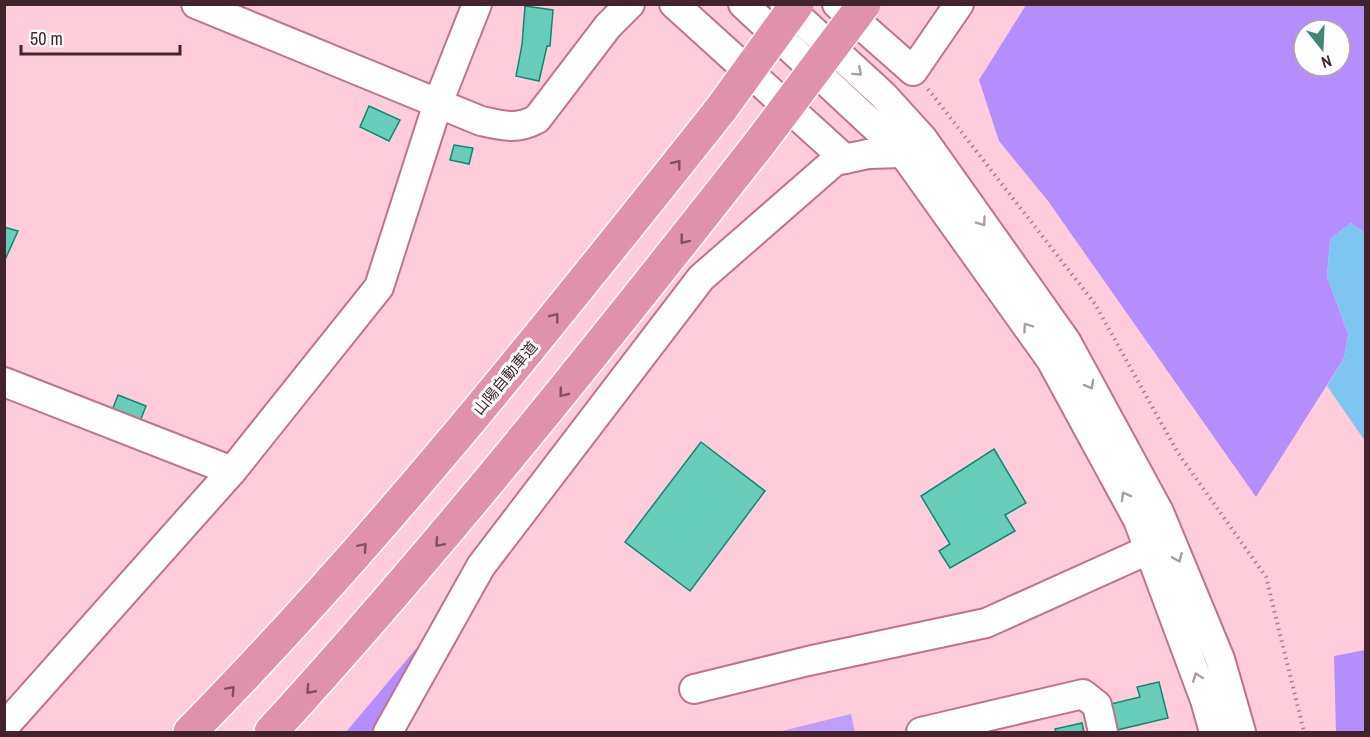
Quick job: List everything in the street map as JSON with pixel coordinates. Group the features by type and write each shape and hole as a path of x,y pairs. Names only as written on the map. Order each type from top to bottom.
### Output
{"highway":[{"name":"山陽自動車道","path":"190,732 314,603 422,479 534,344 721,109 797,4"},
{"path":"271,732 461,518 580,372 759,144 864,4"}],"street":[{"path":"196,4 481,121 507,127 522,127 537,119 608,26 630,4"},
{"path":"4,727 232,471 379,287 438,103 477,4"},
{"path":"674,4 845,159"},
{"path":"742,4 903,153 1051,360 1138,520 1205,700 1214,732"},
{"path":"784,4 883,95 923,139 1066,341 1159,513 1220,659 1241,732"},
{"path":"837,4 913,71 959,4"},
{"path":"388,732 481,566 701,278 835,161 868,154 903,153"},
{"path":"4,382 232,471"},
{"path":"694,689 986,622 1149,550"},
{"path":"921,732 1083,694 1097,705 1103,732"}],"path":[{"path":"913,71 1095,304 1178,453 1266,577 1304,732"}],"shaded area":[{"path":"1026,5 1365,5 1365,233 1351,223 1330,239 1327,277 1348,334 1344,358 1256,497 1048,201 999,141 979,80"},
{"path":"468,587 381,732 346,732"},
{"path":"1365,650 1365,732 1336,732 1334,656"},
{"path":"851,714 855,732 778,732"}],"water":[{"path":"1351,223 1365,233 1365,441 1327,386 1344,358 1348,334 1327,277 1330,239"}],"building":[{"path":"525,6 553,10 550,46 547,46 539,81 516,76 522,45"},
{"path":"369,106 400,120 389,141 360,127"},
{"path":"454,145 473,148 469,164 450,160"},
{"path":"4,227 18,231 4,262"},
{"path":"118,395 146,406 139,424 111,413"},
{"path":"701,442 765,491 690,591 625,542"},
{"path":"994,449 1026,503 1005,515 1015,531 950,568 939,551 950,544 921,496"},
{"path":"1159,682 1168,718 1117,730 1111,704 1140,697 1137,687"},
{"path":"1082,723 1084,732 1056,732 1055,729"}]}
